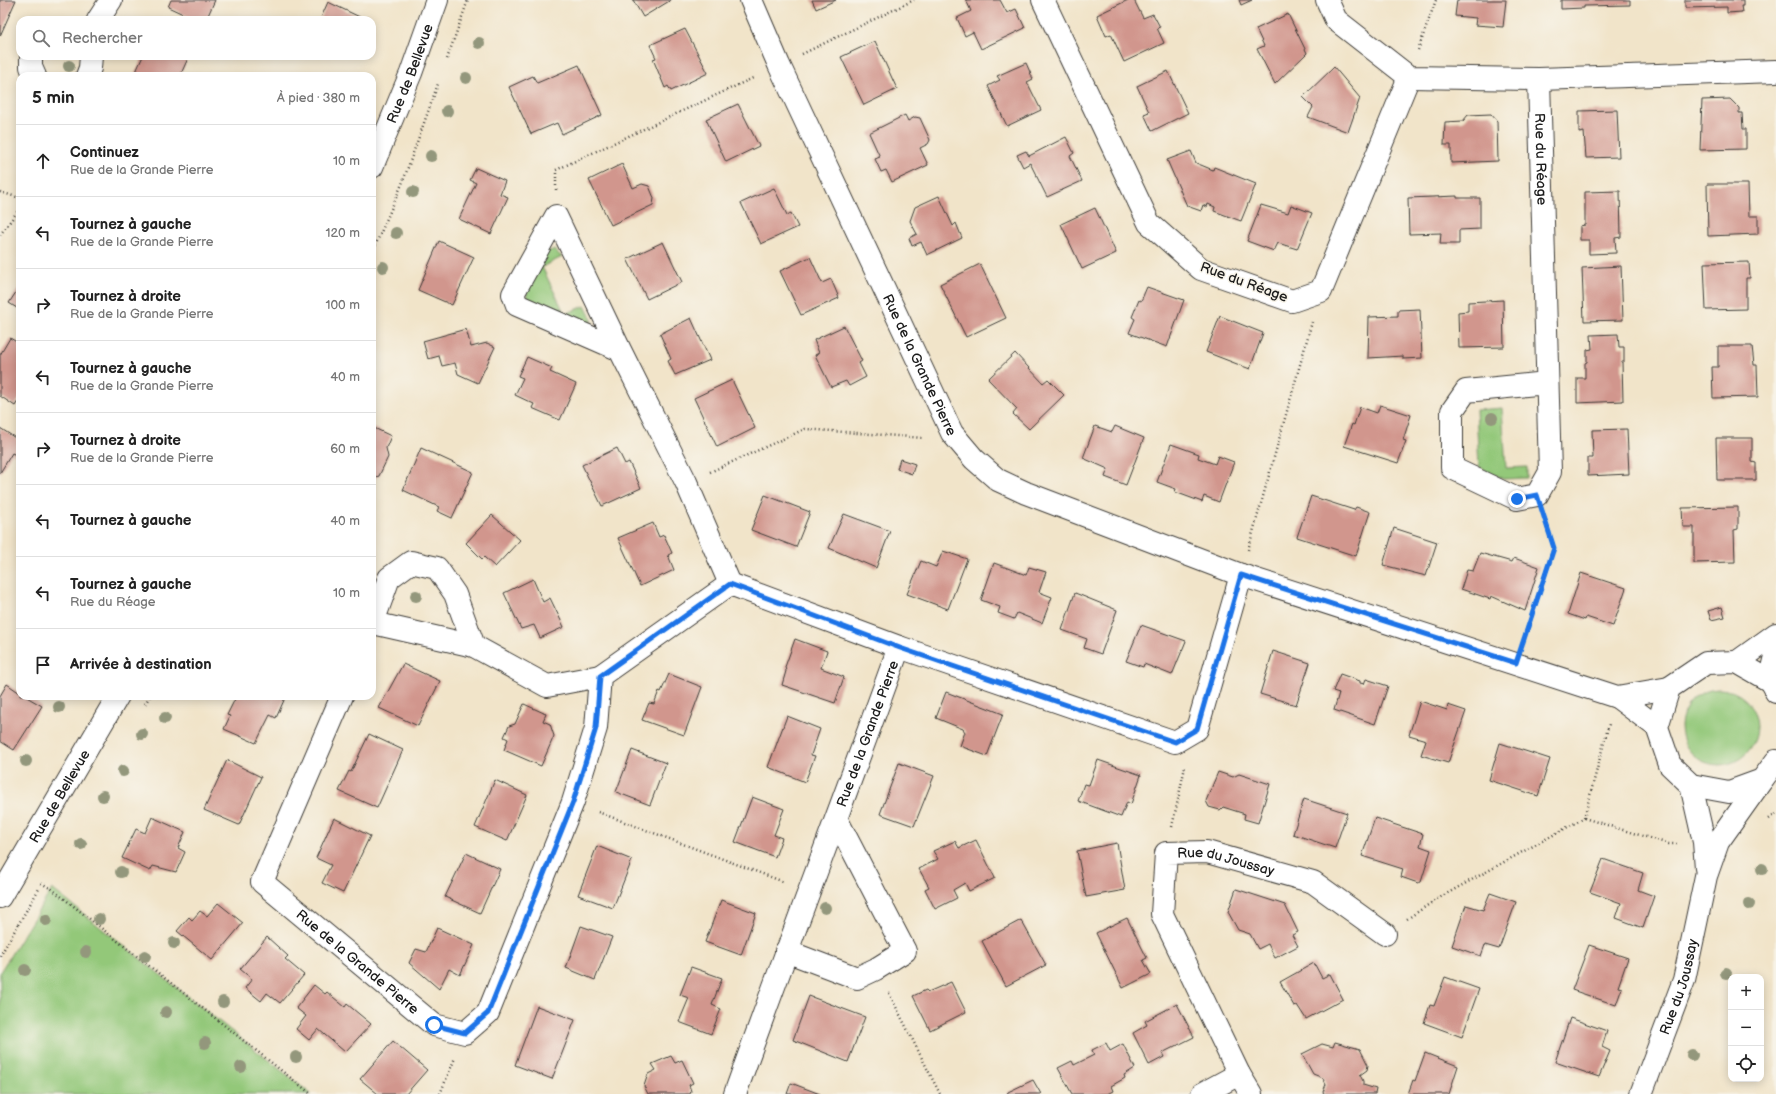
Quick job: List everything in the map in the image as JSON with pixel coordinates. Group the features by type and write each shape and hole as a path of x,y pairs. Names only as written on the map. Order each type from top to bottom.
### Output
{"street":[{"path":"101,16 111,0"},
{"name":"Rue de Bellevue","path":"376,157 411,73 437,0"},
{"name":"Rue de la Grande Pierre","path":"751,0 779,65 952,433 974,459 998,480 1026,493 1241,575 1617,696 1669,688"},
{"name":"Rue du Réage","path":"1043,0 1149,223 1201,269 1292,301 1321,291"},
{"path":"1326,0 1336,20 1409,77 1539,79 1776,71"},
{"path":"31,60 31,67 33,72"},
{"path":"88,72 91,60"},
{"path":"1321,291 1409,77"},
{"name":"Rue du Réage","path":"1537,495 1550,472 1539,79"},
{"path":"556,216 513,294 517,305 620,350"},
{"path":"376,625 474,646 547,686 600,676 730,584 686,482 620,350 556,216"},
{"path":"1537,495 1517,499 1452,468 1452,411 1466,391 1547,383"},
{"path":"376,613 389,578 411,562 437,568 455,594 474,646"},
{"path":"1175,742 1197,729 1241,575"},
{"name":"Rue de la Grande Pierre","path":"730,584 900,648 1175,742"},
{"path":"1657,727 1669,688 1706,663 1737,662 1776,634"},
{"name":"Rue de la Grande Pierre","path":"735,1094 808,891 837,820 900,648"},
{"path":"1737,662 1773,686 1776,656"},
{"path":"465,1033 488,1013 573,802 596,728 600,676"},
{"path":"1617,696 1657,727 1670,765 1691,785 1729,792 1762,780"},
{"name":"Rue de Bellevue","path":"0,897 116,700"},
{"name":"Rue de la Grande Pierre","path":"340,700 262,882 434,1025 465,1033"},
{"name":"Rue du Joussay","path":"1641,1094 1684,980 1706,876 1718,842 1776,761"},
{"name":"Rue du Joussay","path":"1691,785 1704,842 1706,876"},
{"name":"Rue de la Grande Pierre","path":"786,951 857,978 876,969 905,951 837,820"},
{"name":"Rue du Joussay","path":"1251,1094 1239,1074 1162,914 1166,853 1207,852 1313,882 1385,934"},
{"path":"1202,1094 1239,1074"}],"path":[{"path":"444,66 468,0"},
{"path":"556,216 556,170 914,0"},
{"path":"1409,77 1436,0"},
{"path":"376,244 402,184 439,81"},
{"path":"0,192 16,197"},
{"path":"0,235 16,213"},
{"path":"1241,575 1321,291"},
{"path":"686,482 805,430 943,439 952,433"},
{"path":"1516,663 1554,548 1537,495"},
{"path":"1584,818 1617,696"},
{"path":"1166,853 1185,767 1175,742"},
{"path":"573,802 808,891"},
{"path":"1385,934 1437,899 1584,818 1669,844 1704,842"},
{"path":"35,885 42,882 52,889 311,1094"},
{"path":"876,969 940,1094"},
{"path":"440,1094 465,1033"}],"green space":[{"path":"554,250 562,257 542,267 565,314 585,306 592,320 590,324 586,326 530,303 527,297 526,289 546,251"},
{"path":"1502,408 1506,468 1527,467 1527,478 1503,479 1479,467 1476,410"},
{"path":"1719,689 1734,692 1746,700 1754,712 1757,727 1754,742 1746,754 1734,762 1719,765 1704,762 1692,754 1684,742 1681,727 1684,712 1692,700 1704,692"},
{"path":"52,889 311,1094 0,1094 0,972"}],"building":[{"path":"0,0 16,0 0,36"},
{"path":"171,0 215,0 208,16 187,16 168,7"},
{"path":"633,0 671,0 643,17"},
{"path":"812,0 836,0 816,9"},
{"path":"966,0 1000,0 1007,13 1016,9 1025,28 981,49 973,32 965,36 957,18 971,11"},
{"path":"1128,0 1134,0 1143,18 1153,14 1160,27 1157,28 1164,43 1124,62 1111,34 1106,36 1097,15"},
{"path":"1239,0 1252,0 1241,5"},
{"path":"1457,0 1506,0 1503,27 1475,25 1476,18 1455,16"},
{"path":"1561,0 1630,0 1630,5 1584,6 1584,8 1561,9"},
{"path":"1685,0 1743,0 1743,6 1741,6 1742,12 1727,13 1727,7 1685,8"},
{"path":"328,2 358,16 322,16"},
{"path":"1288,14 1307,53 1275,84 1257,49 1264,46 1256,29"},
{"path":"685,29 708,73 671,91 668,86 665,88 653,59 656,58 650,45"},
{"path":"875,41 897,89 864,105 841,57"},
{"path":"141,60 187,60 182,72 136,72"},
{"path":"1026,63 1033,79 1027,82 1041,110 1007,126 988,86 1000,80 997,76"},
{"path":"579,65 602,115 562,134 557,123 531,134 509,87 533,76 537,83"},
{"path":"1334,67 1360,98 1348,132 1308,117 1313,107 1303,97"},
{"path":"1168,71 1188,113 1152,131 1144,114 1149,112 1137,86"},
{"path":"1730,99 1739,108 1739,113 1742,113 1743,129 1746,129 1746,149 1700,150 1702,100"},
{"path":"738,104 759,146 726,162 706,119"},
{"path":"1617,110 1619,157 1586,158 1584,132 1579,133 1579,111"},
{"path":"1491,114 1497,121 1498,161 1451,163 1451,145 1444,145 1445,122 1463,121 1468,115"},
{"path":"905,115 908,121 915,117 920,118 930,140 928,144 920,148 928,165 892,182 886,170 881,172 875,159 880,157 869,133"},
{"path":"1066,137 1074,153 1070,156 1082,181 1047,197 1030,163 1023,167 1017,155 1026,151 1029,156"},
{"path":"1191,151 1196,163 1213,170 1214,167 1256,184 1241,221 1214,211 1215,207 1208,204 1207,207 1203,205 1201,211 1187,206 1167,160"},
{"path":"622,164 633,188 642,184 649,186 654,198 653,205 611,225 589,180"},
{"path":"476,168 505,181 500,194 508,197 491,234 459,219 476,183 470,180"},
{"path":"1707,184 1748,184 1749,216 1758,216 1758,234 1708,236"},
{"path":"774,188 787,215 791,213 798,227 761,244 741,203"},
{"path":"1620,191 1621,237 1615,238 1616,253 1589,254 1589,240 1580,240 1580,226 1585,225 1585,192"},
{"path":"939,196 953,226 956,223 962,238 927,255 921,242 912,246 909,238 917,234 910,221 915,207"},
{"path":"1457,196 1457,198 1480,198 1480,229 1459,230 1459,244 1440,244 1441,233 1409,234 1408,198"},
{"path":"1261,205 1288,213 1291,205 1312,213 1297,249 1278,243 1274,251 1247,241"},
{"path":"1095,208 1116,253 1082,269 1061,224"},
{"path":"439,241 474,257 452,305 418,290"},
{"path":"663,242 682,282 647,299 627,259"},
{"path":"810,257 822,283 831,279 839,298 801,315 780,271"},
{"path":"1749,262 1750,278 1746,278 1746,309 1706,310 1704,263"},
{"path":"980,264 1006,318 966,337 940,284"},
{"path":"1621,266 1623,320 1584,321 1582,268"},
{"path":"1147,287 1184,300 1167,347 1129,333 1135,319 1132,317 1139,300 1141,301"},
{"path":"16,292 16,307 9,303"},
{"path":"1503,300 1504,347 1459,348 1458,312 1468,311 1468,302"},
{"path":"1420,309 1422,358 1403,359 1403,356 1368,358 1369,317 1398,316 1398,310"},
{"path":"1220,316 1263,333 1250,369 1206,352"},
{"path":"691,318 710,360 675,375 668,361 671,359 660,334"},
{"path":"844,326 862,361 859,363 866,377 849,386 846,381 831,387 815,355 819,353 814,340"},
{"path":"466,329 471,347 487,343 495,347 478,383 458,374 455,363 442,366 439,356 428,359 423,341"},
{"path":"1618,334 1619,347 1624,347 1624,362 1622,362 1623,401 1577,403 1577,378 1585,378 1587,350 1592,349 1591,335"},
{"path":"10,338 16,342 15,406 0,396 0,355"},
{"path":"1718,346 1752,346 1754,365 1757,365 1758,397 1713,398 1712,367 1718,367"},
{"path":"1015,353 1043,383 1048,379 1064,395 1029,429 1013,414 1017,409 988,379"},
{"path":"527,357 552,368 550,372 576,384 560,420 532,408 534,404 515,395 523,378 518,376"},
{"path":"732,380 755,428 717,447 694,398"},
{"path":"1380,405 1411,415 1403,440 1406,441 1398,463 1344,446 1352,424 1354,425 1360,407 1377,413"},
{"path":"1095,426 1112,432 1115,426 1144,438 1126,485 1105,477 1108,469 1083,458"},
{"path":"0,428 16,438 16,455 12,453 0,473"},
{"path":"376,429 391,436 386,448 388,457 379,476 376,477"},
{"path":"1627,429 1629,474 1588,476 1588,458 1593,458 1592,430"},
{"path":"1716,438 1752,438 1752,462 1756,463 1756,480 1717,480"},
{"path":"1171,444 1199,454 1198,458 1215,464 1218,456 1234,462 1219,502 1204,496 1202,502 1175,492 1176,489 1157,482"},
{"path":"421,448 473,472 452,518 437,511 439,507 403,490"},
{"path":"617,448 625,464 629,462 641,488 602,506 582,465"},
{"path":"900,459 915,464 912,474 897,469"},
{"path":"765,495 810,512 796,547 751,530"},
{"path":"1311,496 1354,510 1356,507 1370,512 1356,556 1297,537"},
{"path":"1738,507 1738,529 1734,530 1735,562 1694,563 1694,527 1683,527 1682,508"},
{"path":"844,514 890,531 876,568 829,548"},
{"path":"492,515 520,540 495,567 484,557 482,559 466,543"},
{"path":"653,523 659,537 664,535 672,553 668,555 674,570 640,586 618,538"},
{"path":"1394,528 1437,542 1426,576 1383,565"},
{"path":"943,551 967,559 948,609 907,594 921,561 936,567"},
{"path":"1480,553 1512,562 1514,558 1539,567 1525,611 1491,596 1490,599 1461,589 1467,570 1473,571"},
{"path":"994,563 1026,575 1029,567 1046,572 1039,592 1052,597 1042,623 1017,613 1014,619 998,613 1000,607 981,600"},
{"path":"1581,573 1626,588 1613,626 1586,617 1585,620 1568,614"},
{"path":"533,579 543,602 550,598 564,627 540,638 534,625 521,629 504,593"},
{"path":"1075,593 1117,610 1101,654 1084,648 1087,639 1062,630"},
{"path":"1722,607 1725,617 1711,620 1708,611"},
{"path":"1141,625 1186,641 1172,675 1144,664 1143,667 1126,661"},
{"path":"795,639 827,651 821,668 844,677 835,703 782,685 786,671 785,667"},
{"path":"1273,651 1310,663 1296,705 1260,694"},
{"path":"403,664 440,681 418,726 379,708"},
{"path":"669,674 702,687 684,735 642,720 649,703 654,704 659,691 661,692"},
{"path":"1340,674 1360,681 1360,683 1364,684 1366,679 1388,686 1375,724 1334,710 1339,693 1333,691"},
{"path":"7,684 16,690 16,700 32,700 42,706 14,750 0,741 0,696"},
{"path":"946,692 1003,714 987,756 960,746 965,732 963,729 936,718"},
{"path":"234,700 284,700 276,718 270,715 256,743 224,729 230,716 227,715"},
{"path":"1420,701 1447,710 1448,705 1466,711 1448,763 1421,755 1426,740 1409,735"},
{"path":"524,704 546,714 543,721 550,724 554,736 541,766 504,750 508,739 504,737 509,726 515,724"},
{"path":"787,716 820,729 811,755 815,756 805,782 768,767"},
{"path":"369,734 403,750 377,808 339,791 349,771 351,772"},
{"path":"1500,743 1550,759 1538,796 1489,780"},
{"path":"632,750 666,763 650,805 616,792"},
{"path":"227,760 261,777 239,825 204,810"},
{"path":"1098,760 1141,775 1131,804 1127,802 1121,817 1078,801 1084,784 1089,785"},
{"path":"899,763 934,776 914,826 880,814"},
{"path":"1218,772 1233,777 1239,774 1270,784 1258,823 1244,819 1245,814 1223,807 1220,810 1209,807 1206,801"},
{"path":"495,780 527,795 507,841 475,827"},
{"path":"752,797 784,809 774,835 782,838 775,857 735,842"},
{"path":"1304,799 1347,813 1335,848 1293,834"},
{"path":"152,817 185,832 178,848 185,852 176,872 153,866 150,871 122,858 136,829 145,833"},
{"path":"334,818 370,836 343,893 322,883 331,865 316,858"},
{"path":"1375,818 1423,834 1420,846 1431,850 1421,882 1418,883 1401,877 1403,869 1362,856"},
{"path":"976,840 995,878 969,891 965,883 953,890 957,898 935,909 925,889 929,887 919,869 938,859 933,851 955,841 959,848"},
{"path":"1117,843 1125,890 1086,897 1077,851"},
{"path":"597,846 632,860 613,908 578,895"},
{"path":"466,853 500,869 480,913 445,897"},
{"path":"1603,859 1643,873 1638,890 1654,896 1643,928 1616,918 1621,903 1590,892"},
{"path":"1236,889 1285,905 1298,932 1292,935 1298,946 1275,958 1268,944 1258,949 1250,934 1238,930 1228,912"},
{"path":"1490,893 1516,902 1499,949 1485,945 1481,956 1452,946 1466,905 1483,910"},
{"path":"721,900 756,913 741,955 705,942"},
{"path":"218,903 243,923 212,960 177,931 189,917 192,920 200,911 207,916"},
{"path":"1127,918 1147,958 1143,960 1151,974 1123,988 1096,933"},
{"path":"1021,920 1046,965 1006,986 982,941"},
{"path":"581,926 612,937 595,980 566,968"},
{"path":"437,928 474,945 460,975 449,969 439,989 409,963 416,949 426,952"},
{"path":"267,937 288,956 285,959 304,975 280,1003 267,993 261,1001 245,988 252,979 240,969"},
{"path":"1589,945 1628,958 1618,987 1622,988 1616,1005 1572,990"},
{"path":"1314,963 1322,978 1330,974 1343,999 1306,1019 1297,1005 1294,1006 1280,982"},
{"path":"691,967 722,978 712,1005 721,1009 711,1034 679,1022 689,998 680,995"},
{"path":"1445,977 1479,989 1462,1037 1424,1023 1430,1005 1434,1006"},
{"path":"951,982 966,1012 930,1030 913,996 926,990 928,992"},
{"path":"314,985 325,994 327,992 345,1007 347,1004 371,1024 345,1052 318,1029 309,1040 296,1029 306,1016 296,1008"},
{"path":"809,996 865,1017 848,1062 793,1040"},
{"path":"1177,1004 1194,1037 1162,1053 1164,1057 1149,1065 1133,1033 1147,1025 1145,1021"},
{"path":"537,1006 575,1020 552,1079 515,1065"},
{"path":"1570,1018 1607,1031 1602,1047 1610,1051 1599,1077 1555,1062"},
{"path":"393,1041 427,1070 406,1094 378,1094 360,1079"},
{"path":"1335,1042 1360,1049 1368,1065 1367,1070 1360,1075 1363,1085 1376,1089 1375,1094 1324,1094 1323,1092 1326,1084 1323,1078 1313,1074 1302,1054 1322,1044 1333,1047"},
{"path":"1106,1043 1110,1051 1123,1044 1135,1068 1124,1075 1125,1078 1111,1086 1113,1091 1107,1094 1072,1094 1058,1068 1072,1061 1074,1065 1094,1055 1092,1050"},
{"path":"1425,1053 1458,1066 1449,1094 1408,1094 1413,1080 1415,1081"},
{"path":"671,1056 675,1063 682,1060 693,1083 689,1085 691,1091 690,1094 648,1094 644,1086 648,1074 656,1070 652,1064"},
{"path":"1033,1080 1041,1094 1007,1094 1008,1092"},
{"path":"791,1083 820,1094 787,1094"}],"route":[{"path":"434,1025 465,1033 488,1013 573,802 596,728 600,676 730,584 900,648 1175,742 1197,729 1241,575 1516,663 1554,548 1537,495 1517,499"}]}
